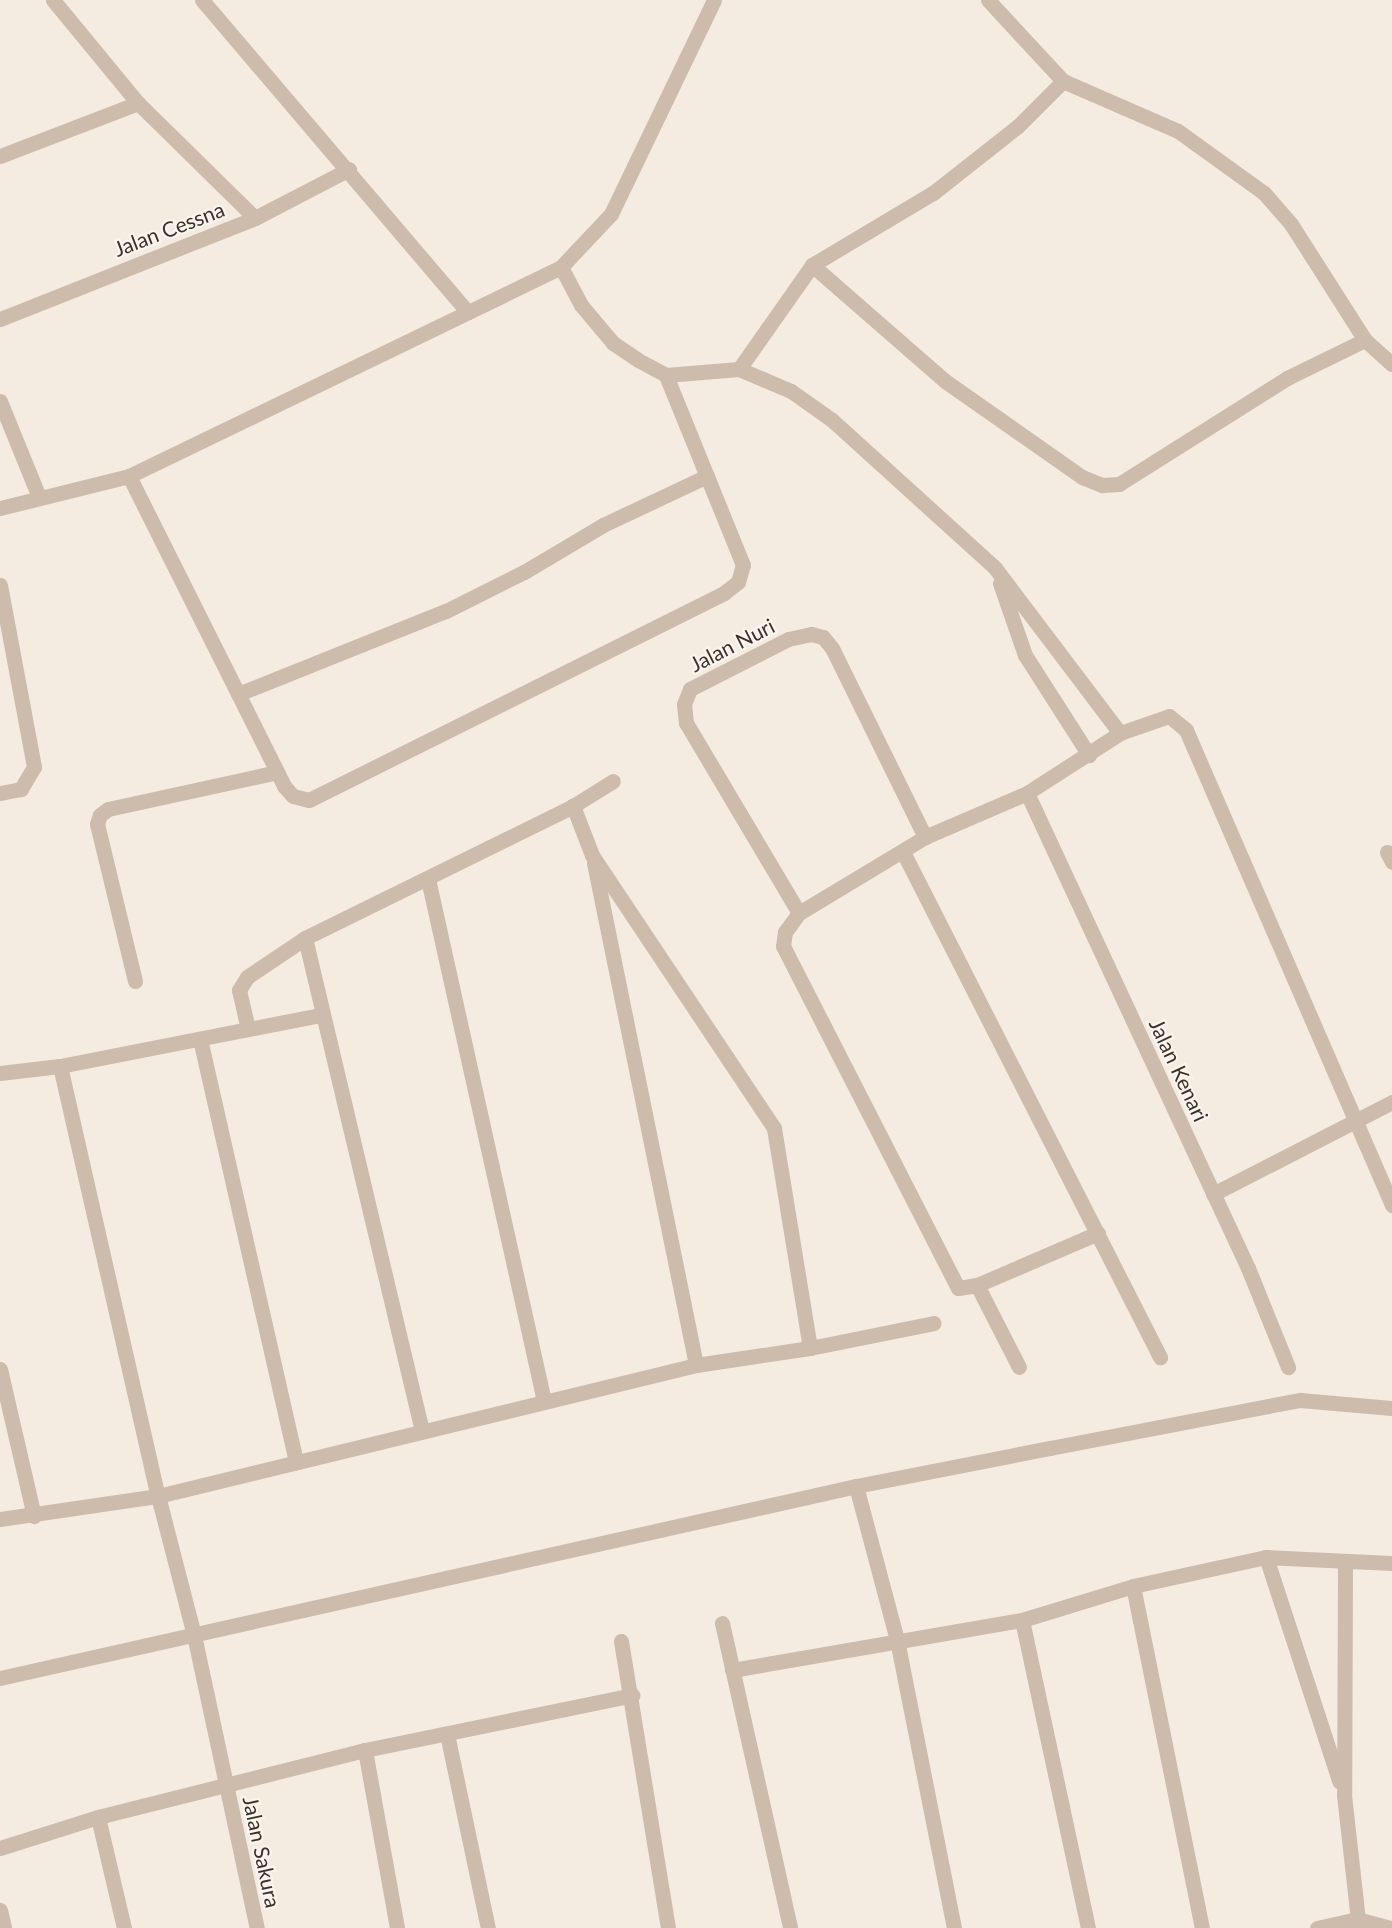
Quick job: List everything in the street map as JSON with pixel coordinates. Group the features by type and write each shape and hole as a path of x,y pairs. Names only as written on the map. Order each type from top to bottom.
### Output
{"street":[{"path":"53,0 138,103 255,218"},
{"path":"202,0 349,169 468,312"},
{"path":"0,508 129,476 561,267 611,214 714,0"},
{"path":"988,0 1063,81 1178,131 1264,193 1291,225 1365,340 1392,364"},
{"path":"739,369 812,264 933,193 1018,126 1063,81"},
{"path":"0,156 138,103"},
{"name":"Jalan Cessna","path":"0,319 255,218 349,169"},
{"path":"812,264 945,381 1082,477 1102,485 1119,484 1287,378 1365,340"},
{"path":"561,267 581,305 613,343 666,375 739,369 791,391 832,420 995,568 1120,733"},
{"path":"129,476 277,772 293,796 309,800 724,593 738,582 743,565 666,375"},
{"path":"0,401 39,497"},
{"path":"238,694 446,611 524,572 603,525 707,476"},
{"path":"995,568 1025,655 1089,755"},
{"path":"0,585 34,767 21,789 0,793"},
{"name":"Jalan Nuri","path":"799,913 686,723 684,704 690,689 788,639 811,634 823,637 832,648 925,837"},
{"path":"1098,1233 977,1285 958,1288 783,946 789,924 799,913 925,837 1028,792 1120,733 1169,716 1181,722 1186,730 1392,1205"},
{"path":"135,981 97,824 100,815 108,809 277,772"},
{"path":"248,1029 239,990 247,977 305,938 573,806 613,781"},
{"name":"Jalan Kenari","path":"1028,792 1213,1194 1288,1367"},
{"path":"573,806 592,855 696,1365"},
{"path":"903,852 1160,1357"},
{"path":"592,855 774,1128 810,1348"},
{"path":"428,879 544,1401"},
{"path":"305,938 321,1015 422,1431"},
{"path":"0,1072 60,1066 321,1015"},
{"path":"200,1039 296,1461"},
{"name":"Jalan Sakura","path":"60,1066 158,1496 194,1635 257,1928"},
{"path":"1213,1194 1354,1118 1392,1102"},
{"path":"977,1285 1019,1367"},
{"path":"0,1519 34,1516 158,1496 696,1365 810,1348 934,1323"},
{"path":"0,1369 34,1516"},
{"path":"0,1678 856,1486 1300,1400 1392,1408"},
{"path":"856,1486 897,1640 954,1928"},
{"path":"732,1670 1022,1620 1132,1586 1266,1557 1392,1563"},
{"path":"1266,1557 1344,1795"},
{"path":"1345,1562 1344,1795 1358,1923"},
{"path":"1132,1586 1202,1928"},
{"path":"1022,1620 1088,1928"},
{"path":"722,1623 789,1928"},
{"path":"621,1641 632,1695 669,1928"},
{"path":"0,1848 98,1817 365,1750 632,1695"},
{"path":"447,1734 488,1928"},
{"path":"365,1750 397,1928"},
{"path":"98,1817 124,1928"},
{"path":"0,1910 4,1928"},
{"path":"1317,1928 1358,1923 1390,1928"}]}
